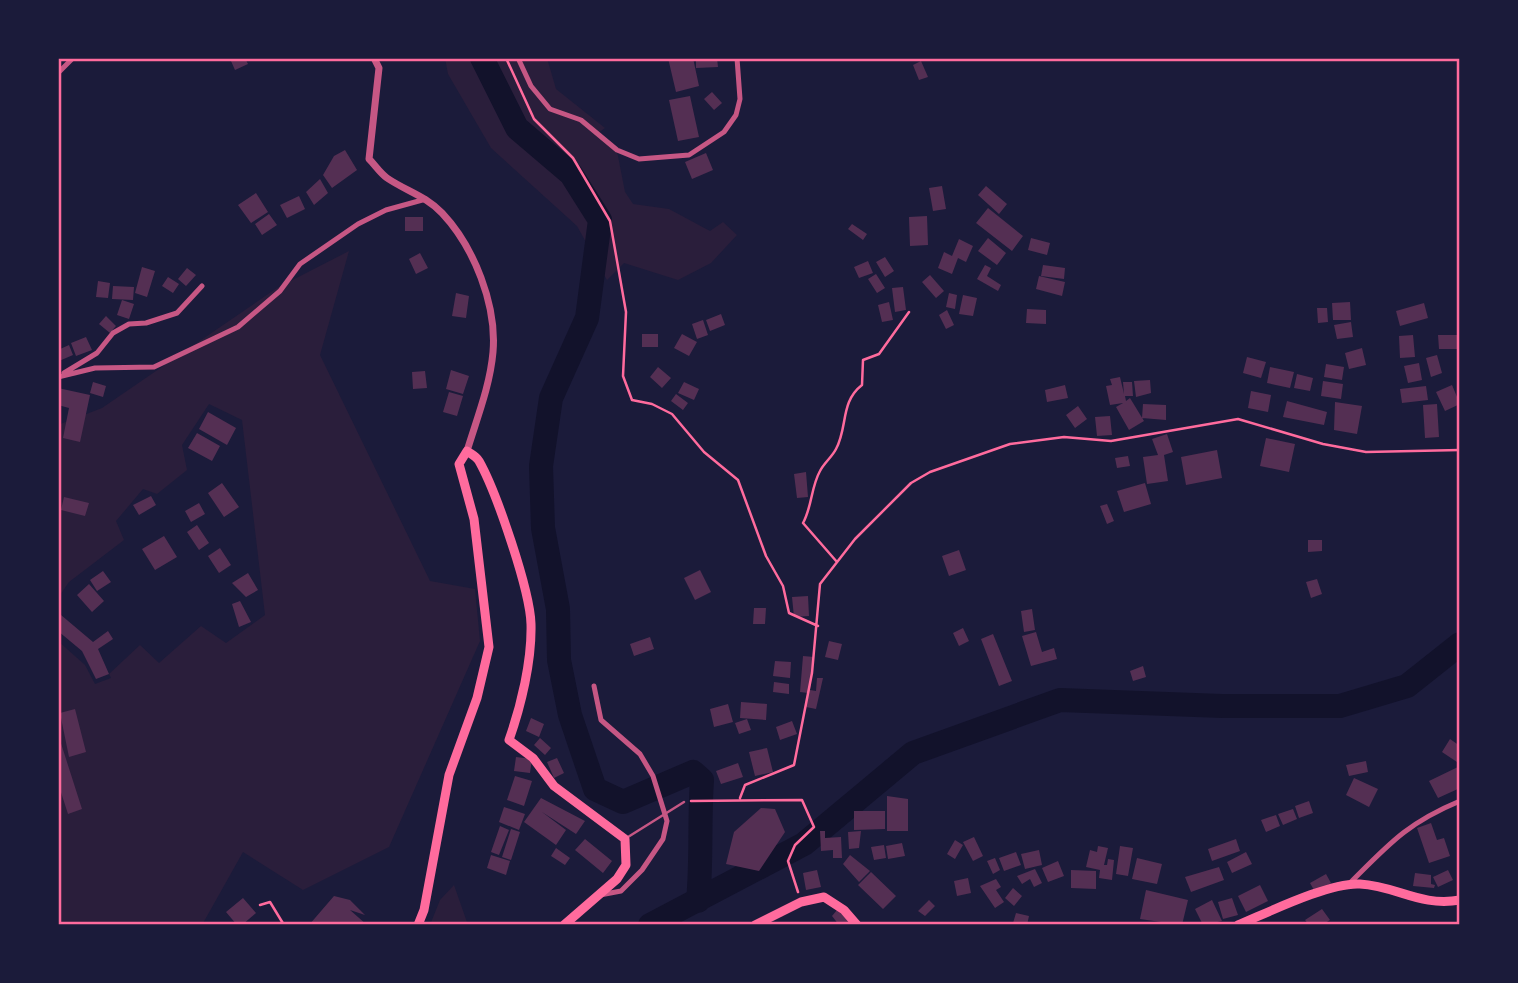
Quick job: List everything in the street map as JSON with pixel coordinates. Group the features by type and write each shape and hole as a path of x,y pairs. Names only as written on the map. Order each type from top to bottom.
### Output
{"main road":[{"path":"418,925 424,910 449,775 477,698 489,647 474,519 458,464 467,451 478,457 490,486 515,557 531,624 521,705 509,740 533,758 554,786 625,839 626,864 617,879 564,925"},
{"path":"1238,925 1349,884 1378,887 1420,901 1443,903 1460,900"},
{"path":"755,925 801,902 824,897 844,910 858,925"}],"street":[{"path":"58,74 73,58"},
{"path":"374,58 379,68 369,159 386,177 426,199 443,214 468,250 479,274 493,323 493,352 486,391 467,451"},
{"path":"519,58 531,86 550,109 581,120 617,150 639,159 689,155 724,132 736,115 740,99 737,58"},
{"path":"58,377 94,368 154,367 239,327 280,291 300,264 358,224 386,210 426,199"},
{"path":"58,377 97,353 113,333 129,324 146,323 177,313 202,286"},
{"path":"594,686 601,720 640,754 653,776 667,821 663,839 642,870 621,891 596,896"},
{"path":"1349,884 1403,830 1428,814 1460,800"}],"lane":[{"path":"625,839 684,802"}],"path":[{"path":"506,58 534,119 573,158 610,221 626,312 623,376 632,400 652,404 672,414 704,452 738,480 766,556 783,586 789,613 818,626"},
{"path":"837,562 803,523 811,508 819,472 837,448 846,407 852,393 862,385 863,360 879,354 909,312"},
{"path":"740,799 745,785 794,765 818,626 820,584 911,483 930,472 1010,444 1064,437 1111,441 1238,419 1323,444 1366,452 1460,450"},
{"path":"684,802 802,800 814,827 795,845 788,861 801,902"},
{"path":"260,905 270,902 284,925"}],"shaded area":[{"path":"445,58 547,58 556,89 605,128 598,133 617,151 625,192 633,204 669,209 710,231 723,222 737,235 711,263 678,280 624,263 607,280 577,226 491,148 448,74"},
{"path":"349,251 320,355 430,581 475,589 480,641 389,847 303,890 243,852 202,925 58,925 58,641 85,665 95,684 111,678 109,674 140,645 159,663 201,626 226,643 265,615 242,420 209,404 182,445 187,470 157,494 143,489 116,521 124,540 69,582 58,598 58,425 102,408 277,288"},
{"path":"454,885 468,925 430,925 440,900"}],"building":[{"path":"245,58 248,64 235,70 231,61"},
{"path":"668,58 693,58 699,86 676,92"},
{"path":"696,58 717,58 718,67 696,68"},
{"path":"921,61 928,77 919,80 913,65"},
{"path":"712,92 722,103 714,110 704,99"},
{"path":"690,96 699,137 678,141 669,100"},
{"path":"345,150 357,170 332,188 323,175 334,156"},
{"path":"706,153 713,170 692,179 685,162"},
{"path":"320,179 328,193 314,205 306,192"},
{"path":"942,186 946,209 933,211 929,188"},
{"path":"986,186 1007,204 999,214 978,195"},
{"path":"256,193 268,212 251,223 238,205"},
{"path":"299,196 305,209 287,218 280,205"},
{"path":"988,208 1023,236 1012,251 976,223"},
{"path":"269,214 277,225 262,235 255,224"},
{"path":"927,216 928,245 910,246 909,217"},
{"path":"405,217 423,217 423,231 405,231"},
{"path":"852,224 867,234 863,240 848,229"},
{"path":"988,238 1006,253 997,265 978,251"},
{"path":"1031,238 1050,243 1047,255 1028,250"},
{"path":"959,239 973,246 966,262 958,258 952,274 938,268 944,252 952,256"},
{"path":"420,253 428,268 416,274 409,259"},
{"path":"885,257 894,271 885,277 876,262"},
{"path":"868,261 873,273 859,278 854,267"},
{"path":"985,265 991,268 987,276 1001,285 998,291 977,279"},
{"path":"1043,265 1065,268 1064,279 1041,276"},
{"path":"142,267 155,271 147,297 135,293"},
{"path":"187,268 196,275 186,286 178,279"},
{"path":"876,274 885,288 877,293 868,279"},
{"path":"930,275 944,291 936,298 922,282"},
{"path":"1039,276 1065,282 1062,296 1036,289"},
{"path":"168,277 179,284 173,293 162,286"},
{"path":"98,281 110,283 108,298 96,297"},
{"path":"113,286 134,287 133,300 112,299"},
{"path":"903,287 906,310 895,312 892,288"},
{"path":"456,293 469,296 466,318 452,316"},
{"path":"949,293 957,295 955,309 946,307"},
{"path":"963,295 977,298 973,316 959,314"},
{"path":"122,300 134,304 129,319 117,315"},
{"path":"889,302 893,320 882,322 878,305"},
{"path":"1350,302 1351,320 1333,320 1332,303"},
{"path":"1424,303 1428,318 1400,326 1396,311"},
{"path":"1317,308 1327,308 1328,322 1318,323"},
{"path":"1027,309 1046,310 1046,324 1026,323"},
{"path":"947,310 954,325 946,329 939,315"},
{"path":"721,314 725,325 710,331 706,320"},
{"path":"106,316 116,326 110,333 99,324"},
{"path":"703,320 708,335 697,339 692,324"},
{"path":"1351,322 1353,337 1337,339 1334,325"},
{"path":"642,334 658,334 658,347 642,347"},
{"path":"682,334 697,342 689,356 674,348"},
{"path":"1413,335 1415,357 1400,358 1399,336"},
{"path":"1438,335 1459,335 1460,349 1439,349"},
{"path":"86,337 92,350 76,356 71,343"},
{"path":"69,345 73,355 59,361 58,350"},
{"path":"1362,348 1366,365 1349,369 1345,353"},
{"path":"1437,355 1442,373 1431,377 1426,358"},
{"path":"1247,357 1266,362 1261,378 1243,373"},
{"path":"1419,363 1422,380 1408,383 1404,366"},
{"path":"1326,364 1344,367 1342,380 1324,377"},
{"path":"658,367 671,378 662,388 650,377"},
{"path":"1270,367 1294,372 1290,388 1267,383"},
{"path":"451,370 469,376 463,394 446,389"},
{"path":"425,371 427,388 413,389 412,372"},
{"path":"1297,374 1313,378 1310,391 1294,388"},
{"path":"1120,377 1124,394 1123,382 1132,382 1133,396 1125,396 1126,401 1130,398 1144,421 1129,430 1116,407 1123,403 1110,405 1106,386 1112,385 1110,379"},
{"path":"1150,380 1151,393 1136,397 1134,381"},
{"path":"1323,381 1343,384 1341,399 1321,396"},
{"path":"93,382 106,386 103,397 90,393"},
{"path":"684,382 699,389 694,400 678,393"},
{"path":"1065,385 1068,398 1047,402 1045,390"},
{"path":"1452,385 1460,404 1445,411 1436,392"},
{"path":"1426,386 1428,400 1402,403 1400,389"},
{"path":"58,388 90,395 80,442 63,438 69,408 58,405"},
{"path":"1251,391 1271,395 1268,412 1248,408"},
{"path":"449,392 463,396 457,416 443,412"},
{"path":"676,394 688,403 683,410 671,401"},
{"path":"1287,401 1327,412 1324,425 1283,417"},
{"path":"1335,402 1362,406 1357,434 1334,430"},
{"path":"1143,404 1166,405 1166,420 1142,418"},
{"path":"1437,404 1439,437 1425,438 1423,405"},
{"path":"1078,406 1087,419 1075,428 1066,415"},
{"path":"208,412 236,428 227,445 199,429"},
{"path":"1110,416 1112,435 1097,436 1095,417"},
{"path":"197,433 220,446 212,461 188,448"},
{"path":"1167,434 1173,452 1164,455 1168,481 1147,484 1143,457 1158,455 1152,439"},
{"path":"1266,438 1295,444 1289,472 1260,466"},
{"path":"1217,450 1222,478 1186,485 1181,457"},
{"path":"1128,456 1130,466 1117,468 1115,458"},
{"path":"806,472 808,497 797,498 794,474"},
{"path":"222,483 239,507 224,517 208,493"},
{"path":"1145,483 1151,504 1124,512 1117,491"},
{"path":"151,496 156,505 139,515 133,505"},
{"path":"64,497 89,503 85,516 61,510"},
{"path":"199,503 205,514 191,522 185,511"},
{"path":"1107,504 1114,521 1107,524 1100,506"},
{"path":"197,525 209,543 199,550 187,532"},
{"path":"164,536 177,557 155,570 142,549"},
{"path":"1308,540 1322,540 1322,551 1308,552"},
{"path":"220,548 231,565 219,573 208,556"},
{"path":"959,550 966,570 949,576 942,556"},
{"path":"700,570 711,592 695,600 684,578"},
{"path":"103,571 111,582 97,591 90,580"},
{"path":"248,573 258,590 246,597 232,583"},
{"path":"1317,579 1322,594 1311,598 1306,582"},
{"path":"89,584 104,601 92,612 77,595"},
{"path":"808,596 809,616 794,617 792,597"},
{"path":"240,601 251,622 239,627 232,604"},
{"path":"754,608 766,608 765,624 753,624"},
{"path":"1032,609 1035,630 1024,632 1021,611"},
{"path":"61,615 93,642 108,631 113,639 98,649 109,674 96,679 82,651 58,631"},
{"path":"963,628 969,641 959,646 953,633"},
{"path":"1036,632 1042,652 1054,648 1057,659 1031,666 1022,636"},
{"path":"993,634 1012,681 999,686 981,639"},
{"path":"650,637 654,649 634,656 630,644"},
{"path":"829,641 842,644 838,660 825,657"},
{"path":"803,656 814,657 810,690 816,691 817,678 823,678 816,709 806,707 808,693 800,692"},
{"path":"775,661 791,662 790,678 773,676"},
{"path":"1143,666 1146,677 1133,681 1130,671"},
{"path":"774,682 789,684 789,694 773,692"},
{"path":"741,702 767,704 766,720 740,718"},
{"path":"728,704 733,722 714,727 710,709"},
{"path":"75,709 86,752 69,757 60,713"},
{"path":"531,718 544,724 539,737 526,731"},
{"path":"747,719 751,730 739,734 735,723"},
{"path":"792,721 797,734 780,740 776,727"},
{"path":"58,734 82,809 68,814 58,783"},
{"path":"540,738 551,748 545,755 534,745"},
{"path":"1450,739 1460,746 1460,764 1442,752"},
{"path":"767,748 773,772 755,776 749,752"},
{"path":"516,757 532,759 530,773 514,771"},
{"path":"557,758 564,773 554,778 547,762"},
{"path":"1366,761 1368,772 1349,776 1346,765"},
{"path":"738,763 743,777 721,784 716,771"},
{"path":"1460,766 1460,788 1438,798 1429,781"},
{"path":"515,776 532,781 524,806 507,800"},
{"path":"1354,778 1378,789 1369,807 1346,795"},
{"path":"887,796 908,799 908,831 887,831"},
{"path":"541,798 585,821 576,834 542,812 566,830 556,845 524,822"},
{"path":"1309,801 1313,813 1299,818 1295,806"},
{"path":"504,807 525,814 519,830 499,822"},
{"path":"761,808 775,809 785,832 759,871 726,864 734,832"},
{"path":"1293,809 1297,819 1283,825 1278,814"},
{"path":"854,811 885,811 885,829 854,830"},
{"path":"1276,815 1280,826 1266,832 1261,820"},
{"path":"1431,823 1437,840 1444,838 1450,856 1429,863 1417,828"},
{"path":"500,826 509,830 499,855 491,852"},
{"path":"511,829 520,832 511,860 502,857"},
{"path":"820,831 825,831 825,838 841,837 842,858 833,858 833,850 821,851"},
{"path":"861,831 859,848 849,849 848,832"},
{"path":"974,837 983,856 973,861 963,842"},
{"path":"585,839 612,861 603,873 575,850"},
{"path":"1236,839 1240,851 1212,861 1208,849"},
{"path":"955,840 963,845 955,859 947,854"},
{"path":"902,843 905,856 888,859 886,846"},
{"path":"884,845 886,858 874,860 871,847"},
{"path":"1098,846 1108,848 1104,865 1107,865 1108,859 1114,860 1112,880 1099,878 1100,870 1086,867 1090,850 1097,852"},
{"path":"1120,846 1133,848 1128,876 1116,874"},
{"path":"556,848 570,858 565,865 551,856"},
{"path":"1039,850 1042,865 1025,869 1021,854"},
{"path":"1016,852 1021,865 1004,871 999,858"},
{"path":"1246,852 1252,864 1232,873 1227,862"},
{"path":"491,855 510,861 506,875 487,868"},
{"path":"850,855 870,871 859,882 843,864"},
{"path":"995,858 1000,870 993,874 987,861"},
{"path":"1137,858 1162,864 1157,884 1132,879"},
{"path":"1058,861 1064,876 1048,882 1042,868"},
{"path":"1219,867 1224,880 1191,892 1185,877"},
{"path":"1035,869 1042,883 1034,887 1030,879 1022,884 1017,876"},
{"path":"817,870 821,887 806,890 803,873"},
{"path":"1071,870 1096,871 1096,889 1071,888"},
{"path":"1448,870 1453,880 1438,887 1433,877"},
{"path":"871,872 896,896 883,909 858,885"},
{"path":"1415,873 1431,875 1434,888 1413,886"},
{"path":"1326,874 1331,883 1315,892 1310,883"},
{"path":"968,878 971,893 957,896 954,881"},
{"path":"996,879 1001,887 996,890 1004,902 995,908 980,886"},
{"path":"1260,885 1268,901 1246,912 1238,896"},
{"path":"1013,888 1022,896 1014,906 1005,898"},
{"path":"1146,890 1188,900 1182,925 1140,919"},
{"path":"334,896 350,900 365,915 350,910 367,925 309,925"},
{"path":"243,898 256,913 242,925 237,925 226,912"},
{"path":"1232,898 1238,915 1223,919 1218,902"},
{"path":"929,900 935,906 925,916 918,911"},
{"path":"1212,900 1222,921 1203,925 1195,909"},
{"path":"1322,909 1330,920 1322,925 1309,925 1305,920"},
{"path":"837,910 854,925 839,925 832,916"},
{"path":"1016,913 1029,916 1027,925 1013,923"}],"waterway":[{"path":"482,58 517,128 571,174 600,220 587,318 551,398 541,466 543,528 558,609 559,660 570,715 595,789 623,802 693,772 702,780 698,901"},
{"path":"650,925 804,844 913,753 1060,700 1222,706 1340,706 1407,686 1460,644"}]}
